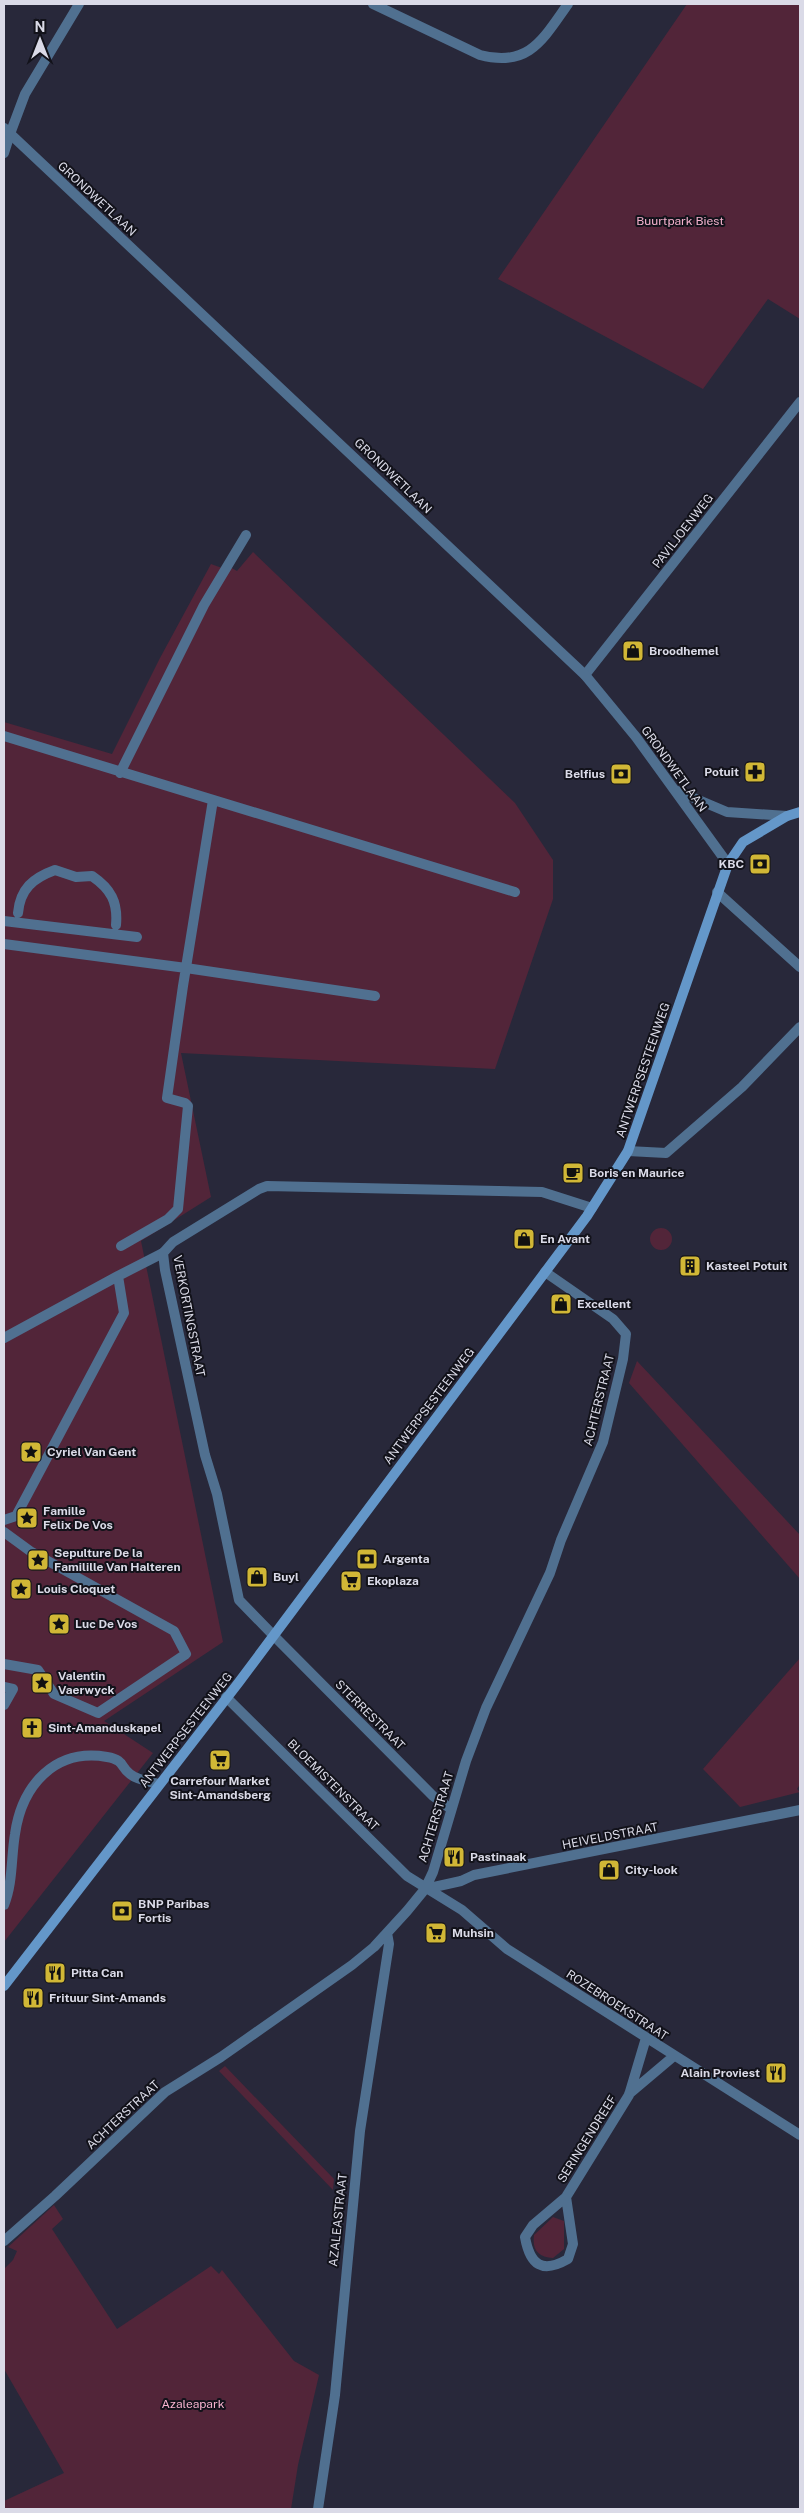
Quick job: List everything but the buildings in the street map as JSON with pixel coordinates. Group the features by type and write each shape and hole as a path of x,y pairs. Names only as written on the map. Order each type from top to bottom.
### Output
{"main road":[{"name":"ANTWERPSESTEENWEG","path":"4,1986 274,1636 592,1208 628,1151 728,864 743,842 787,816 800,812"}],"street":[{"path":"4,154 7,131 25,94 79,4"},
{"path":"373,4 480,55 498,60 528,52 539,44 568,4"},
{"name":"GRONDWETLAAN","path":"7,131 585,675 636,737 728,864"},
{"name":"PAVILJOENWEG","path":"585,675 800,402"},
{"path":"120,773 204,605 246,535"},
{"path":"4,736 120,773 515,892"},
{"path":"674,790 727,812 787,816"},
{"path":"121,1246 168,1219 178,1209 188,1106 167,1098 213,800"},
{"path":"17,918 23,892 31,882 55,870 76,877 92,876 101,882 114,898 117,908 115,930"},
{"path":"717,892 788,954 800,967"},
{"path":"4,921 17,918 58,939 186,968 375,996"},
{"path":"4,944 58,939 115,930 137,937"},
{"path":"628,1151 666,1153 742,1087 800,1027"},
{"name":"VERKORTINGSTRAAT","path":"274,1636 239,1600 217,1494 199,1426 165,1270 164,1253 173,1242 259,1189 267,1186 542,1192 592,1208"},
{"path":"4,1338 164,1253"},
{"name":"ACHTERSTRAAT","path":"4,2241 55,2196 165,2092 211,2064 352,1965 387,1933 425,1888 433,1872 451,1809 486,1708 550,1573 561,1540 603,1442 623,1360 626,1334 614,1319 545,1272"},
{"path":"4,1520 16,1516 124,1313 118,1276"},
{"path":"4,1532 25,1548 174,1631 186,1654 98,1713 54,1694 38,1670 4,1664"},
{"name":"STERRESTRAAT","path":"274,1636 433,1796 451,1809"},
{"path":"4,1687 12,1689 4,1706"},
{"name":"BLOEMISTENSTRAAT","path":"226,1697 407,1876 425,1888"},
{"path":"4,1906 10,1892 15,1833 19,1815 41,1775 59,1762 80,1755 108,1757 122,1762 130,1774 159,1784"},
{"name":"HEIVELDSTRAAT","path":"425,1888 461,1881 474,1875 800,1810"},
{"name":"ROZEBROEKSTRAAT","path":"425,1888 462,1910 507,1949 800,2135"},
{"name":"AZALEASTRAAT","path":"318,2509 335,2395 360,2131 389,1944 387,1933"},
{"name":"SERINGENDREEF","path":"566,2197 573,2244 568,2259 555,2266 543,2266 532,2261 525,2237 533,2225 566,2197 629,2095 646,2038"},
{"name":"SERINGENDREEF","path":"629,2095 674,2056"}],"green space":[{"name":"Buurtpark Biest","path":"687,4 800,4 800,319 768,299 703,389 498,279"},
{"path":"253,552 515,803 553,860 553,899 495,1069 181,1053 211,1197 141,1241 223,1642 104,1721 153,1753 4,1942 4,722 112,754 160,658 211,564 222,568 228,566 237,571"},
{"path":"657,1228 665,1228 672,1235 672,1243 665,1250 657,1250 650,1243 650,1235"},
{"path":"637,1361 800,1535 800,1579 629,1383"},
{"path":"800,1658 800,1784 797,1789 800,1792 740,1807 703,1769"},
{"path":"225,2066 334,2179 333,2190 219,2071"},
{"name":"Azaleapark","path":"54,2205 63,2219 52,2229 117,2329 211,2266 219,2274 222,2270 294,2361 319,2375 298,2465 291,2509 4,2509 4,2501 64,2473 4,2369 4,2269 13,2260 17,2251 8,2247"},
{"path":"553,2217 564,2221 564,2249 553,2258 543,2256 537,2252 534,2245 534,2235"}],"place":[{"name":"Broodhemel","path":"633,651"},
{"name":"Potuit","path":"755,772"},
{"name":"Belfius","path":"621,774"},
{"name":"KBC","path":"760,864"},
{"name":"Boris en Maurice","path":"573,1173"},
{"name":"En Avant","path":"524,1239"},
{"name":"Kasteel Potuit","path":"690,1266"},
{"name":"Excellent","path":"561,1304"},
{"name":"Cyriel Van Gent","path":"31,1452"},
{"name":"Famille Felix De Vos","path":"27,1518"},
{"name":"Argenta","path":"367,1559"},
{"name":"Sepulture De la Familille Van Halteren","path":"38,1560"},
{"name":"Buyl","path":"257,1577"},
{"name":"Ekoplaza","path":"351,1581"},
{"name":"Louis Cloquet","path":"21,1589"},
{"name":"Luc De Vos","path":"59,1624"},
{"name":"Valentin Vaerwyck","path":"42,1683"},
{"name":"Sint-Amanduskapel","path":"32,1728"},
{"name":"Carrefour Market Sint-Amandsberg","path":"220,1760"},
{"name":"Pastinaak","path":"454,1857"},
{"name":"City-look","path":"609,1870"},
{"name":"BNP Paribas Fortis","path":"122,1911"},
{"name":"Muhsin","path":"436,1933"},
{"name":"Pitta Can","path":"55,1973"},
{"name":"Frituur Sint-Amands","path":"33,1998"},
{"name":"Alain Proviest","path":"776,2073"}]}
